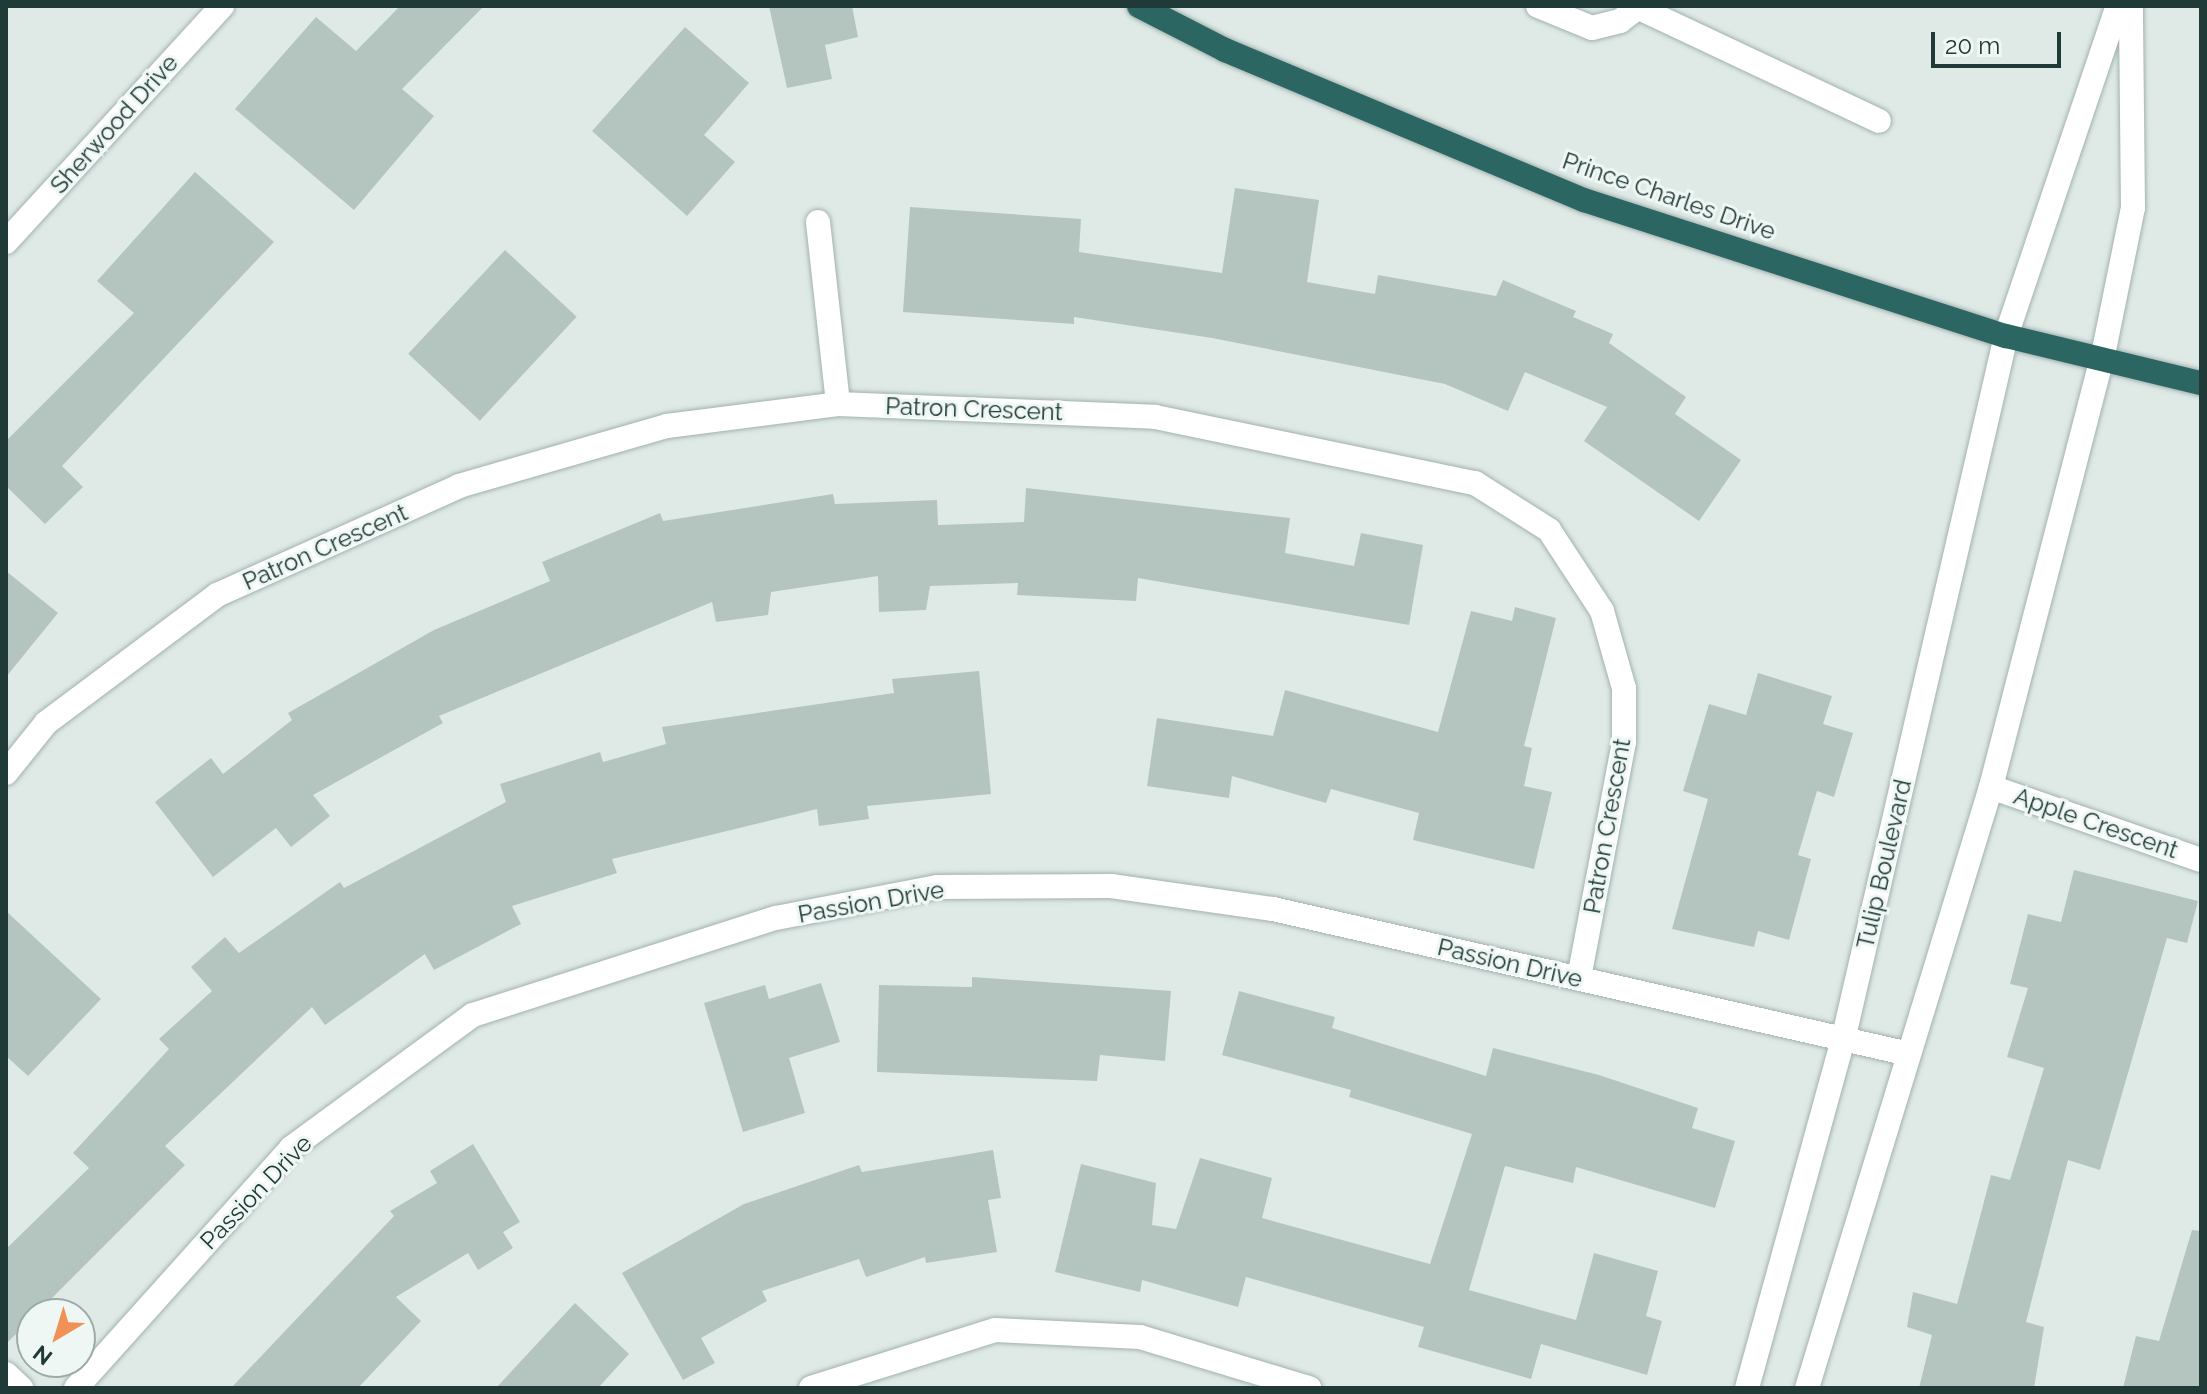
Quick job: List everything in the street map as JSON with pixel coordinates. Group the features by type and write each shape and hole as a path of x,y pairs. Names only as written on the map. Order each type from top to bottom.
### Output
{"highway":[{"name":"Prince Charles Drive","path":"1139,6 1225,50 1584,200 2006,336 2103,355 2201,383"}],"street":[{"name":"Sherwood Drive","path":"6,242 222,6"},
{"path":"1538,6 1592,28 1639,7 1879,121"},
{"name":"Tulip Boulevard","path":"1747,1388 1844,1036 2006,336 2118,6"},
{"path":"1807,1388 1991,787 2103,355 2133,208 2131,6"},
{"path":"818,222 838,404"},
{"name":"Patron Crescent","path":"6,773 46,723 217,595 459,486 667,426 838,404 1155,417 1475,483 1549,530 1602,611 1624,688 1624,742 1579,979"},
{"name":"Apple Crescent","path":"1991,787 2201,860"},
{"name":"Passion Drive","path":"76,1388 291,1148 473,1015 776,918 937,887 1111,886 1273,909 1844,1036 1909,1054"},
{"path":"811,1388 995,1330 1140,1337 1309,1388"},
{"path":"6,1374 21,1388"}],"building":[{"path":"400,6 484,6 402,89 434,116 354,210 235,109 316,17 356,51"},
{"path":"769,6 852,6 858,37 825,45 832,79 787,88"},
{"path":"685,27 749,83 704,135 735,162 687,216 592,131"},
{"path":"195,172 274,242 62,466 83,487 45,524 6,486 6,441 134,313 97,281"},
{"path":"1235,188 1319,200 1307,282 1375,294 1378,275 1496,296 1503,280 1576,311 1573,317 1613,334 1609,343 1686,397 1675,414 1741,460 1699,521 1584,441 1607,407 1525,372 1508,411 1445,384 1212,338 1074,317 1074,324 903,312 910,207 1081,219 1079,252 1222,273"},
{"path":"505,250 577,317 480,421 408,354"},
{"path":"1026,488 1290,518 1285,553 1354,566 1361,533 1423,545 1409,625 1138,578 1136,601 1017,595 1018,583 930,586 926,610 879,612 878,576 771,592 768,615 716,622 712,602 439,716 443,723 313,795 330,816 291,847 276,828 213,877 155,802 211,758 223,774 292,720 288,713 434,630 550,581 542,562 660,513 663,521 833,494 835,504 937,500 938,525 1024,522"},
{"path":"6,571 58,613 6,677"},
{"path":"1515,607 1556,618 1524,746 1532,748 1524,786 1552,792 1534,869 1413,840 1419,813 1331,789 1326,803 1232,776 1229,798 1147,786 1157,718 1273,736 1285,690 1438,732 1471,611 1512,621"},
{"path":"979,671 991,794 867,806 869,819 819,826 817,809 612,859 617,873 512,906 521,924 434,970 425,954 325,1025 312,1007 165,1146 185,1165 52,1298 16,1298 16,1334 6,1344 6,1249 89,1168 73,1153 169,1049 159,1039 212,991 191,967 225,937 239,953 340,882 344,888 506,802 500,784 600,752 603,762 666,744 662,727 894,693 892,679"},
{"path":"1758,673 1832,696 1823,724 1853,733 1834,797 1817,791 1798,855 1811,859 1789,940 1758,931 1754,947 1672,929 1708,799 1683,791 1709,704 1746,715"},
{"path":"2074,870 2198,901 2187,943 2167,938 2100,1170 2068,1160 2026,1322 2044,1327 2034,1388 1919,1388 1932,1335 1907,1327 1913,1292 1957,1304 1991,1175 2010,1180 2044,1068 2007,1057 2028,988 2010,984 2028,914 2061,922"},
{"path":"6,911 101,999 28,1076 6,1056"},
{"path":"972,977 1171,991 1165,1061 1100,1055 1097,1081 877,1072 879,985 972,987"},
{"path":"821,983 840,1042 789,1058 805,1113 743,1132 704,1003 765,985 769,999"},
{"path":"1239,991 1335,1017 1332,1028 1486,1076 1493,1048 1599,1075 1698,1108 1692,1128 1735,1141 1715,1208 1576,1167 1573,1183 1505,1166 1469,1290 1576,1320 1594,1253 1658,1271 1646,1316 1662,1321 1647,1375 1541,1344 1531,1379 1418,1347 1424,1327 1246,1277 1238,1307 1142,1280 1140,1292 1055,1272 1081,1164 1156,1183 1152,1225 1176,1229 1200,1158 1272,1178 1262,1218 1430,1264 1472,1134 1349,1097 1351,1090 1222,1055"},
{"path":"473,1144 520,1222 503,1232 513,1248 478,1270 468,1253 396,1297 421,1321 358,1388 231,1388 394,1216 390,1211 437,1183 430,1171"},
{"path":"993,1150 1001,1198 988,1200 997,1252 926,1263 925,1257 866,1277 859,1259 762,1291 767,1301 701,1338 715,1363 683,1380 622,1273 744,1204 859,1165 862,1172"},
{"path":"2192,1230 2201,1231 2201,1388 2123,1388 2136,1336 2159,1341"},
{"path":"575,1303 629,1354 598,1388 496,1388"}]}
